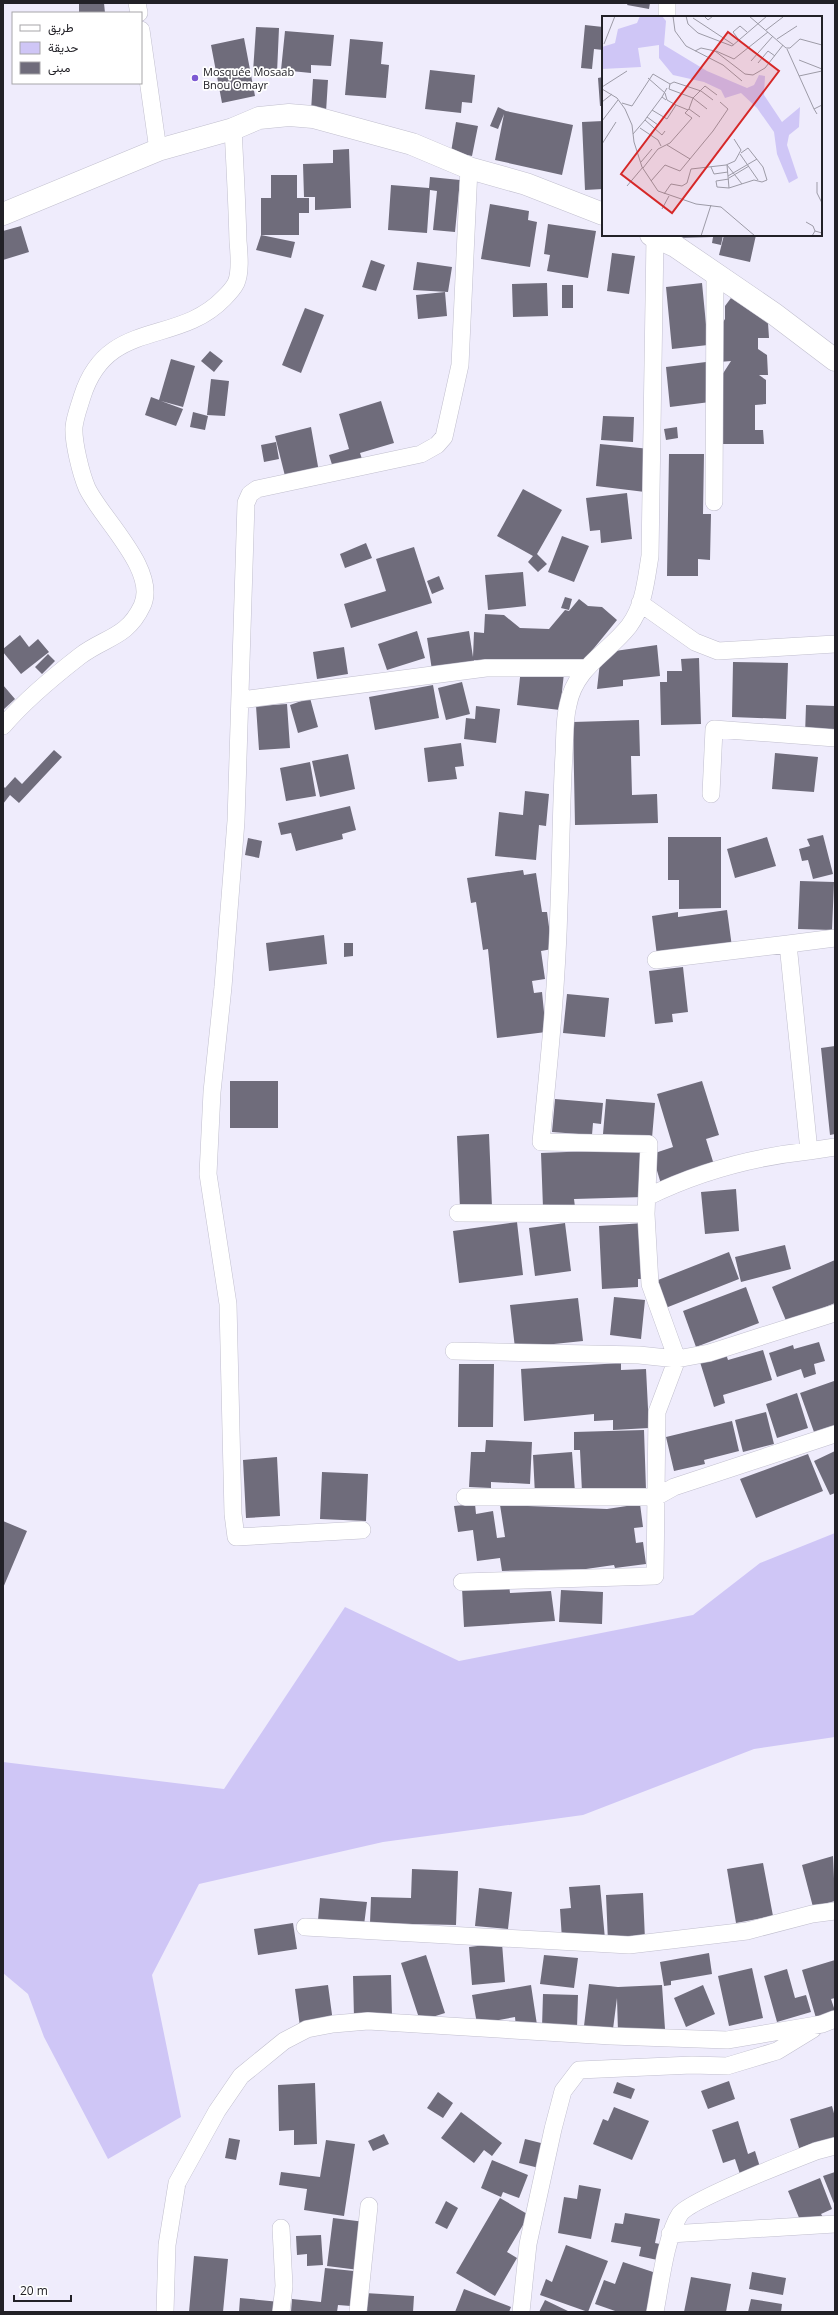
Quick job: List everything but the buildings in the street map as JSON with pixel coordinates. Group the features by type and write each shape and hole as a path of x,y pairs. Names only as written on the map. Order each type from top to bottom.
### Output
{"street":[{"path":"667,3 667,16"},
{"path":"142,37 158,150"},
{"path":"3,214 158,150 233,129 259,118 276,115 313,117 412,144 469,168 526,184 602,214"},
{"path":"3,726 19,707 82,655 124,632 143,604 145,589 141,573 120,534 88,488 74,428 87,381 95,368 110,352 134,339 205,314 220,302 237,282 238,225 233,129"},
{"path":"362,1530 236,1537 233,1514 228,1304 208,1174 212,1092 223,987 236,821 246,503 250,494 257,489 421,454 437,445 444,437 460,365 469,168"},
{"path":"462,1582 655,1576 657,1412 676,1359 650,1284 647,1206 649,1144 541,1142 555,1000 563,781 568,705 573,686 587,668 630,625 645,589 650,556 659,237 675,246 773,313 835,360"},
{"path":"714,502 715,274"},
{"path":"640,603 695,642 718,651 835,644"},
{"path":"241,700 486,668 587,668"},
{"path":"711,794 714,729 835,738"},
{"path":"656,960 835,938"},
{"path":"788,944 809,1151"},
{"path":"458,1213 647,1206 667,1188 749,1160 835,1147"},
{"path":"454,1351 640,1355 676,1359 709,1353 835,1313"},
{"path":"465,1498 656,1497 674,1487 835,1434"},
{"path":"305,1927 629,1945 747,1931 812,1914 835,1911"},
{"path":"165,2312 167,2245 177,2182 191,2155 241,2076 284,2041 307,2030 333,2024 368,2021 611,2036 727,2040 828,2022"},
{"path":"520,2312 528,2244 553,2129 563,2090 579,2070 692,2065 727,2066 777,2051 828,2022"},
{"path":"654,2312 670,2234 681,2213 705,2198 816,2151 835,2146"},
{"path":"358,2312 369,2206"},
{"path":"670,2234 835,2224"},
{"path":"281,2228 284,2286 281,2312"}],"green space":[{"path":"835,1533 835,1737 754,1749 583,1815 383,1842 199,1884 152,1975 181,2117 108,2159 44,2037 28,1994 3,1973 3,1762 224,1789 345,1607 459,1661 693,1615 760,1563"}],"place":[{"name":"Mosquée Mosaab Bnou Omayr","path":"195,78"}]}
